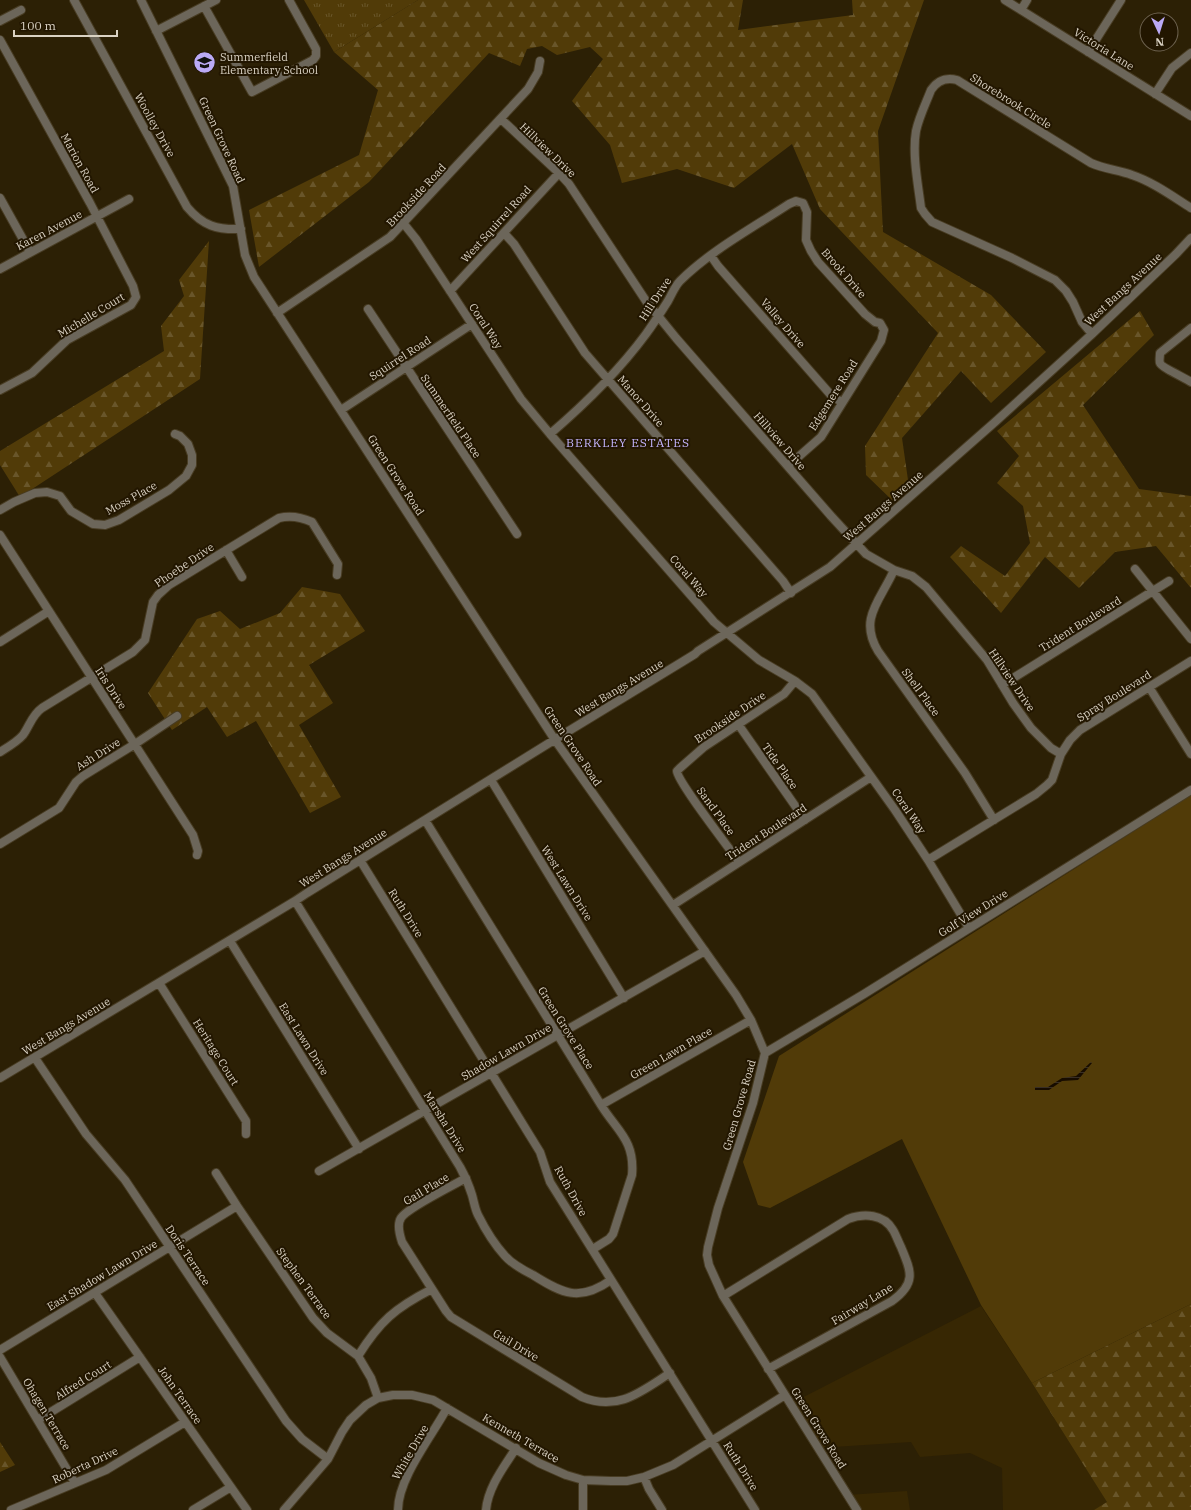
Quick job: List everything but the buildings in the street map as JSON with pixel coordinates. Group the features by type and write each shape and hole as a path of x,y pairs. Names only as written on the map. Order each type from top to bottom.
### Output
{"street":[{"name":"Woolley Drive","path":"74,0 187,207 200,220 213,226 222,229 240,229"},
{"name":"Green Grove Road","path":"141,0 233,186 245,255 251,271 555,740 592,794 673,905 736,995 751,1020 765,1053 753,1103 718,1208 708,1247 709,1265 723,1296 857,1510"},
{"path":"156,30 216,0"},
{"path":"204,6 252,92 313,60 316,56 316,49 290,0"},
{"name":"Victoria Lane","path":"1005,0 1191,116"},
{"path":"1021,10 1027,0"},
{"path":"1088,52 1120,0"},
{"path":"0,21 21,10"},
{"name":"Marion Road","path":"0,40 133,286 136,292 135,300"},
{"path":"1155,94 1172,68 1190,53"},
{"name":"Brookside Road","path":"277,313 381,245 404,224 501,119 533,81 538,72 540,61"},
{"name":"Shorebrook Circle","path":"1092,334 1082,322 1073,302 1055,280 1012,258 932,222 924,214 920,202 915,138 918,123 930,90 933,86 948,79 957,80 1091,163 1107,169 1132,175 1146,181 1191,208"},
{"name":"Hillview Drive","path":"501,119 569,184 658,317 857,545 873,559 894,570 912,576 926,587 987,660 1031,728 1051,748 1062,754"},
{"name":"West Squirrel Road","path":"450,291 559,173"},
{"path":"0,198 30,252"},
{"name":"Karen Avenue","path":"0,269 129,199"},
{"name":"Hill Drive","path":"550,434 584,405 608,380 645,335 658,317 679,282 698,265 789,204 799,202"},
{"name":"Brook Drive","path":"799,202 803,203 807,212 806,240 814,257 865,314 875,322 880,323 882,327"},
{"name":"Coral Way","path":"404,224 416,239 521,400 550,434 714,622 759,660 795,681 812,694 871,776 928,860 969,928"},
{"name":"Manor Drive","path":"504,232 514,244 585,353 783,581 791,593"},
{"name":"West Bangs Avenue","path":"0,1078 296,901 695,654 830,567 857,545 1092,334 1191,238"},
{"name":"Valley Drive","path":"711,256 718,266 830,394 841,402"},
{"name":"Michelle Court","path":"0,390 32,373 68,340 126,308 135,300"},
{"name":"Summerfield Place","path":"368,309 517,534"},
{"name":"Squirrel Road","path":"341,410 472,324"},
{"name":"Edgemere Road","path":"788,466 818,440 881,341 884,330 882,327"},
{"path":"1191,328 1160,353 1160,363 1162,367 1182,375 1191,382"},
{"name":"Moss Place","path":"0,510 35,493 47,492 60,496 71,511 93,524 105,525 119,520 169,490 186,476 192,465 192,455 188,444 180,436 175,434"},
{"name":"Phoebe Drive","path":"0,752 20,739 34,715 39,710 133,652 142,644 146,635 151,608 158,595 169,585 279,518 286,516 300,517 312,522 338,564 337,575"},
{"name":"Iris Drive","path":"0,535 193,836 198,851 197,855"},
{"path":"226,550 242,577"},
{"path":"1135,569 1191,639"},
{"name":"Shell Place","path":"894,570 888,584 872,610 870,622 871,638 878,651 965,773 994,820"},
{"name":"Trident Boulevard","path":"1002,685 1169,580"},
{"path":"0,642 49,611"},
{"name":"Spray Boulevard","path":"928,860 1036,794 1052,780 1062,754 1070,740 1080,730 1191,661"},
{"name":"Brookside Drive","path":"677,771 704,747 784,694 795,681"},
{"path":"1149,687 1191,754"},
{"name":"Ash Drive","path":"0,844 54,812 63,803 76,782 83,776 177,716"},
{"name":"Tide Place","path":"738,724 805,820"},
{"name":"Sand Place","path":"677,771 678,776 689,793 739,862"},
{"name":"Trident Boulevard","path":"673,905 871,776"},
{"name":"West Lawn Drive","path":"491,780 624,998"},
{"name":"Golf View Drive","path":"765,1053 1191,790"},
{"name":"Green Grove Place","path":"425,820 601,1105 626,1139 631,1154 633,1167 631,1180 613,1234 609,1239 593,1249"},
{"name":"Ruth Drive","path":"360,860 540,1152 550,1182 755,1510"},
{"name":"Marsha Drive","path":"296,901 466,1178 478,1215 501,1251 512,1262 557,1289 569,1293 580,1293 593,1290 611,1280"},
{"name":"East Lawn Drive","path":"230,941 359,1149"},
{"name":"Shadow Lawn Drive","path":"319,1171 705,951"},
{"name":"Heritage Court","path":"160,983 246,1121 246,1134"},
{"name":"Green Lawn Place","path":"601,1105 751,1020"},
{"name":"Doris Terrace","path":"35,1058 78,1124 125,1180 286,1421 302,1439 328,1459"},
{"name":"Stephen Terrace","path":"216,1173 313,1318 327,1333 358,1356 371,1378 378,1398"},
{"name":"Gail Place","path":"400,1222 401,1217 413,1208 466,1178"},
{"name":"East Shadow Lawn Drive","path":"0,1350 237,1206"},
{"name":"Fairway Lane","path":"723,1296 848,1219 857,1216 873,1216 886,1222 893,1229 910,1268 906,1288 899,1296 768,1369"},
{"name":"Gail Drive","path":"400,1222 402,1242 446,1311 457,1322 588,1400 605,1403 624,1400 636,1395 670,1373"},
{"path":"358,1356 384,1320 407,1303 432,1289"},
{"name":"John Terrace","path":"95,1293 247,1510"},
{"name":"Ohagen Terrace","path":"0,1357 75,1483"},
{"name":"Alfred Court","path":"38,1420 140,1357"},
{"name":"Kenneth Terrace","path":"286,1509 328,1459 350,1420 366,1405 378,1398 393,1395 412,1394 433,1400 549,1468 583,1480 611,1481 644,1477 673,1465 785,1395"},
{"name":"White Drive","path":"398,1510 399,1497 406,1477 448,1408"},
{"name":"Roberta Drive","path":"12,1510 115,1465 185,1422"},
{"path":"486,1510 492,1488 516,1448"},
{"path":"644,1477 649,1489 662,1510"},
{"path":"583,1480 584,1510"},
{"path":"193,1510 231,1487"}],"shaded area":[{"path":"1091,1062 1092,1063 1078,1080 1062,1081 1049,1090 1035,1090 1035,1087 1048,1087 1062,1078 1076,1076"},
{"path":"981,1306 1108,1503 1094,1510 1003,1510 1002,1468 970,1453 920,1457 911,1442 818,1448 790,1404"},
{"path":"907,1491 910,1510 856,1510 847,1495"}],"green space":[{"path":"304,0 418,0 334,52"},
{"path":"418,0 743,0 738,30 853,15 852,0 924,0 878,131 883,232 991,295 1046,352 991,403 961,371 902,438 909,487 894,502 866,475 865,446 938,333 820,209 792,144 734,188 677,169 622,183 610,145 572,101 603,59 590,47 557,55 542,46 527,49 520,66 489,53 369,182 259,267 249,210 359,155 378,90 334,52"},
{"path":"209,241 200,379 20,497 0,465 0,451 164,351 161,326 184,296 179,280"},
{"path":"1140,311 1154,335 1083,405 1139,489 1191,496 1191,588 1156,546 1115,552 1079,588 1045,557 1001,613 950,557 961,546 1005,576 1030,543 1023,506 997,483 1019,456 997,431"},
{"path":"302,587 340,594 365,631 309,665 333,703 299,725 341,797 310,813 256,721 227,737 207,707 172,730 148,693 197,619 220,611 240,629 280,613"},
{"path":"1191,795 1191,1304 1032,1383 981,1305 902,1139 770,1208 758,1205 743,1162 779,1056"},
{"path":"1191,1304 1191,1510 1094,1510 1107,1502 1032,1383"},
{"path":"0,1442 15,1465 0,1472"}],"place":[{"name":"Summerfield Elementary School","path":"205,63"}],"district":[{"name":"BERKLEY ESTATES","path":"628,443"}]}
